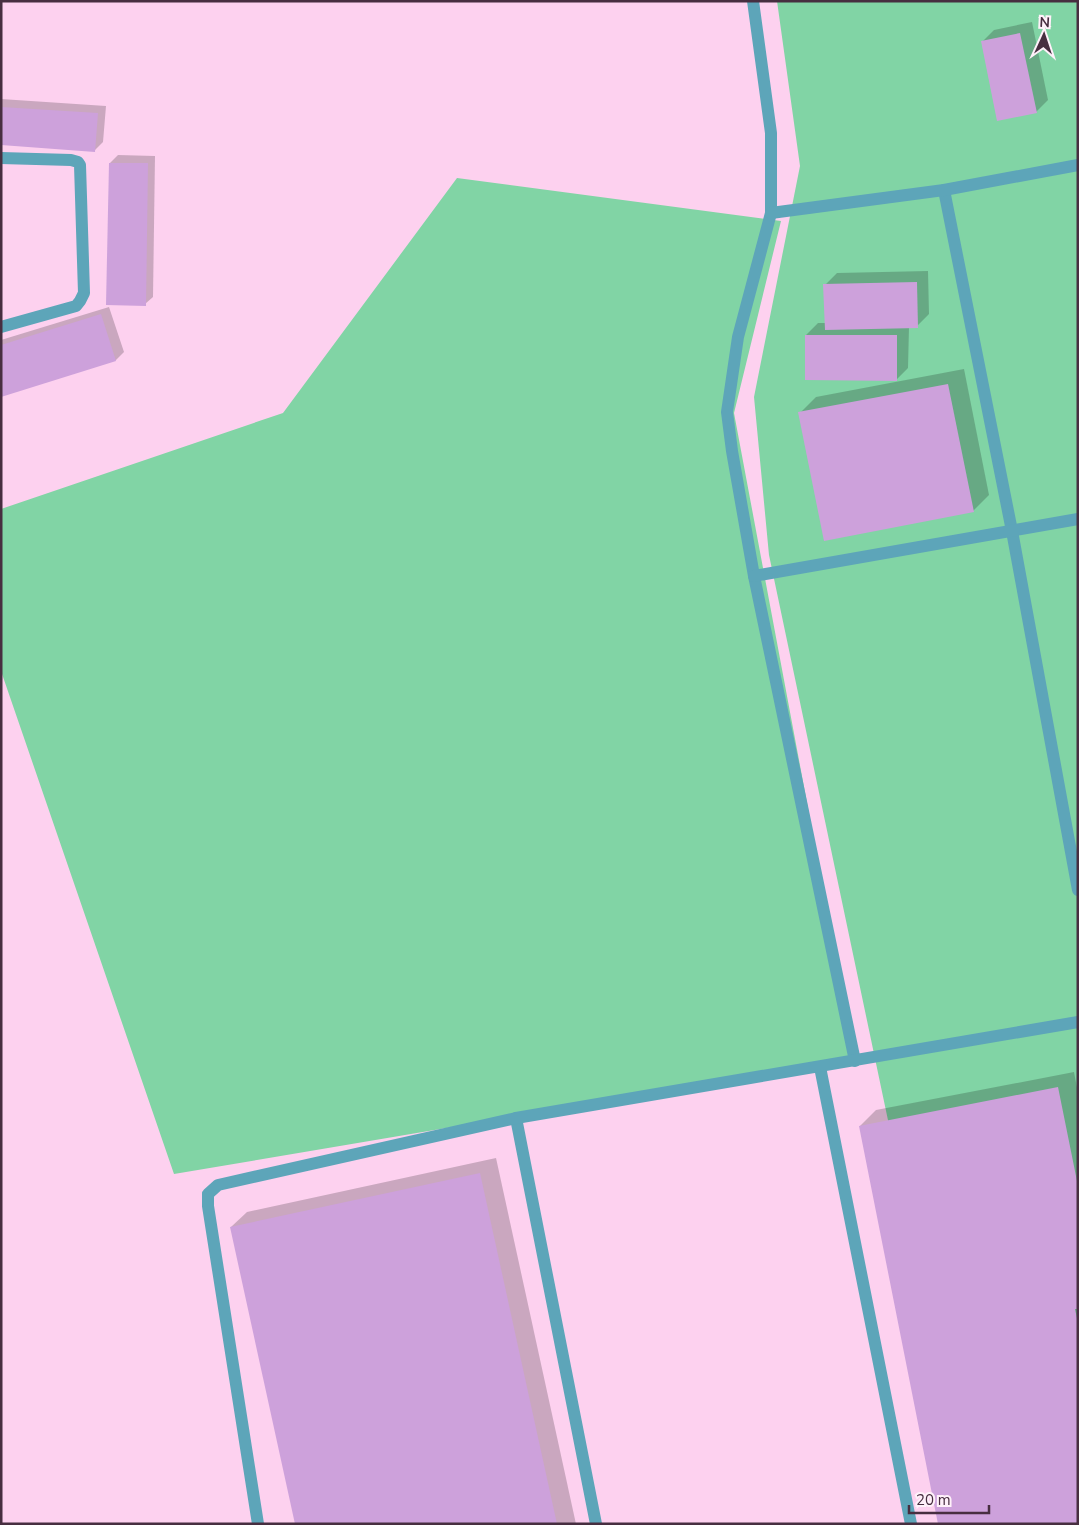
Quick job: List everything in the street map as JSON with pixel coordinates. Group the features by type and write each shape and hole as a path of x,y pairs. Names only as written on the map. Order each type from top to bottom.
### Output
{"street":[{"path":"753,1 771,133 771,213 738,337 727,412 754,576 855,1061"},
{"path":"1,158 71,160 78,162 80,166 84,293 76,306 1,327"},
{"path":"771,213 944,190 1078,165"},
{"path":"944,190 1012,531 1078,890"},
{"path":"754,576 1078,519"},
{"path":"258,1524 208,1206 208,1194 218,1185 516,1118 1078,1022"},
{"path":"820,1067 911,1524"},
{"path":"516,1118 596,1524"}],"shaded area":[{"path":"1,1 1078,1 1078,1524 1,1524"}],"green space":[{"path":"777,1 1078,1 1078,1524 973,1524 769,555 754,397 800,166"},
{"path":"457,178 781,221 734,413 855,1059 174,1174 1,671 1,509 283,413"}],"building":[{"path":"1020,33 1037,113 997,121 981,41"},
{"path":"1,107 98,113 95,152 1,145"},
{"path":"109,163 148,163 146,306 106,305"},
{"path":"917,282 918,328 825,330 823,284"},
{"path":"101,314 116,361 1,397 1,345"},
{"path":"805,335 897,335 897,381 805,380"},
{"path":"948,384 974,512 824,541 798,412"},
{"path":"1058,1087 1078,1186 1078,1309 1075,1309 1078,1323 1078,1524 938,1524 859,1126"},
{"path":"480,1173 557,1524 295,1524 230,1227"}]}
